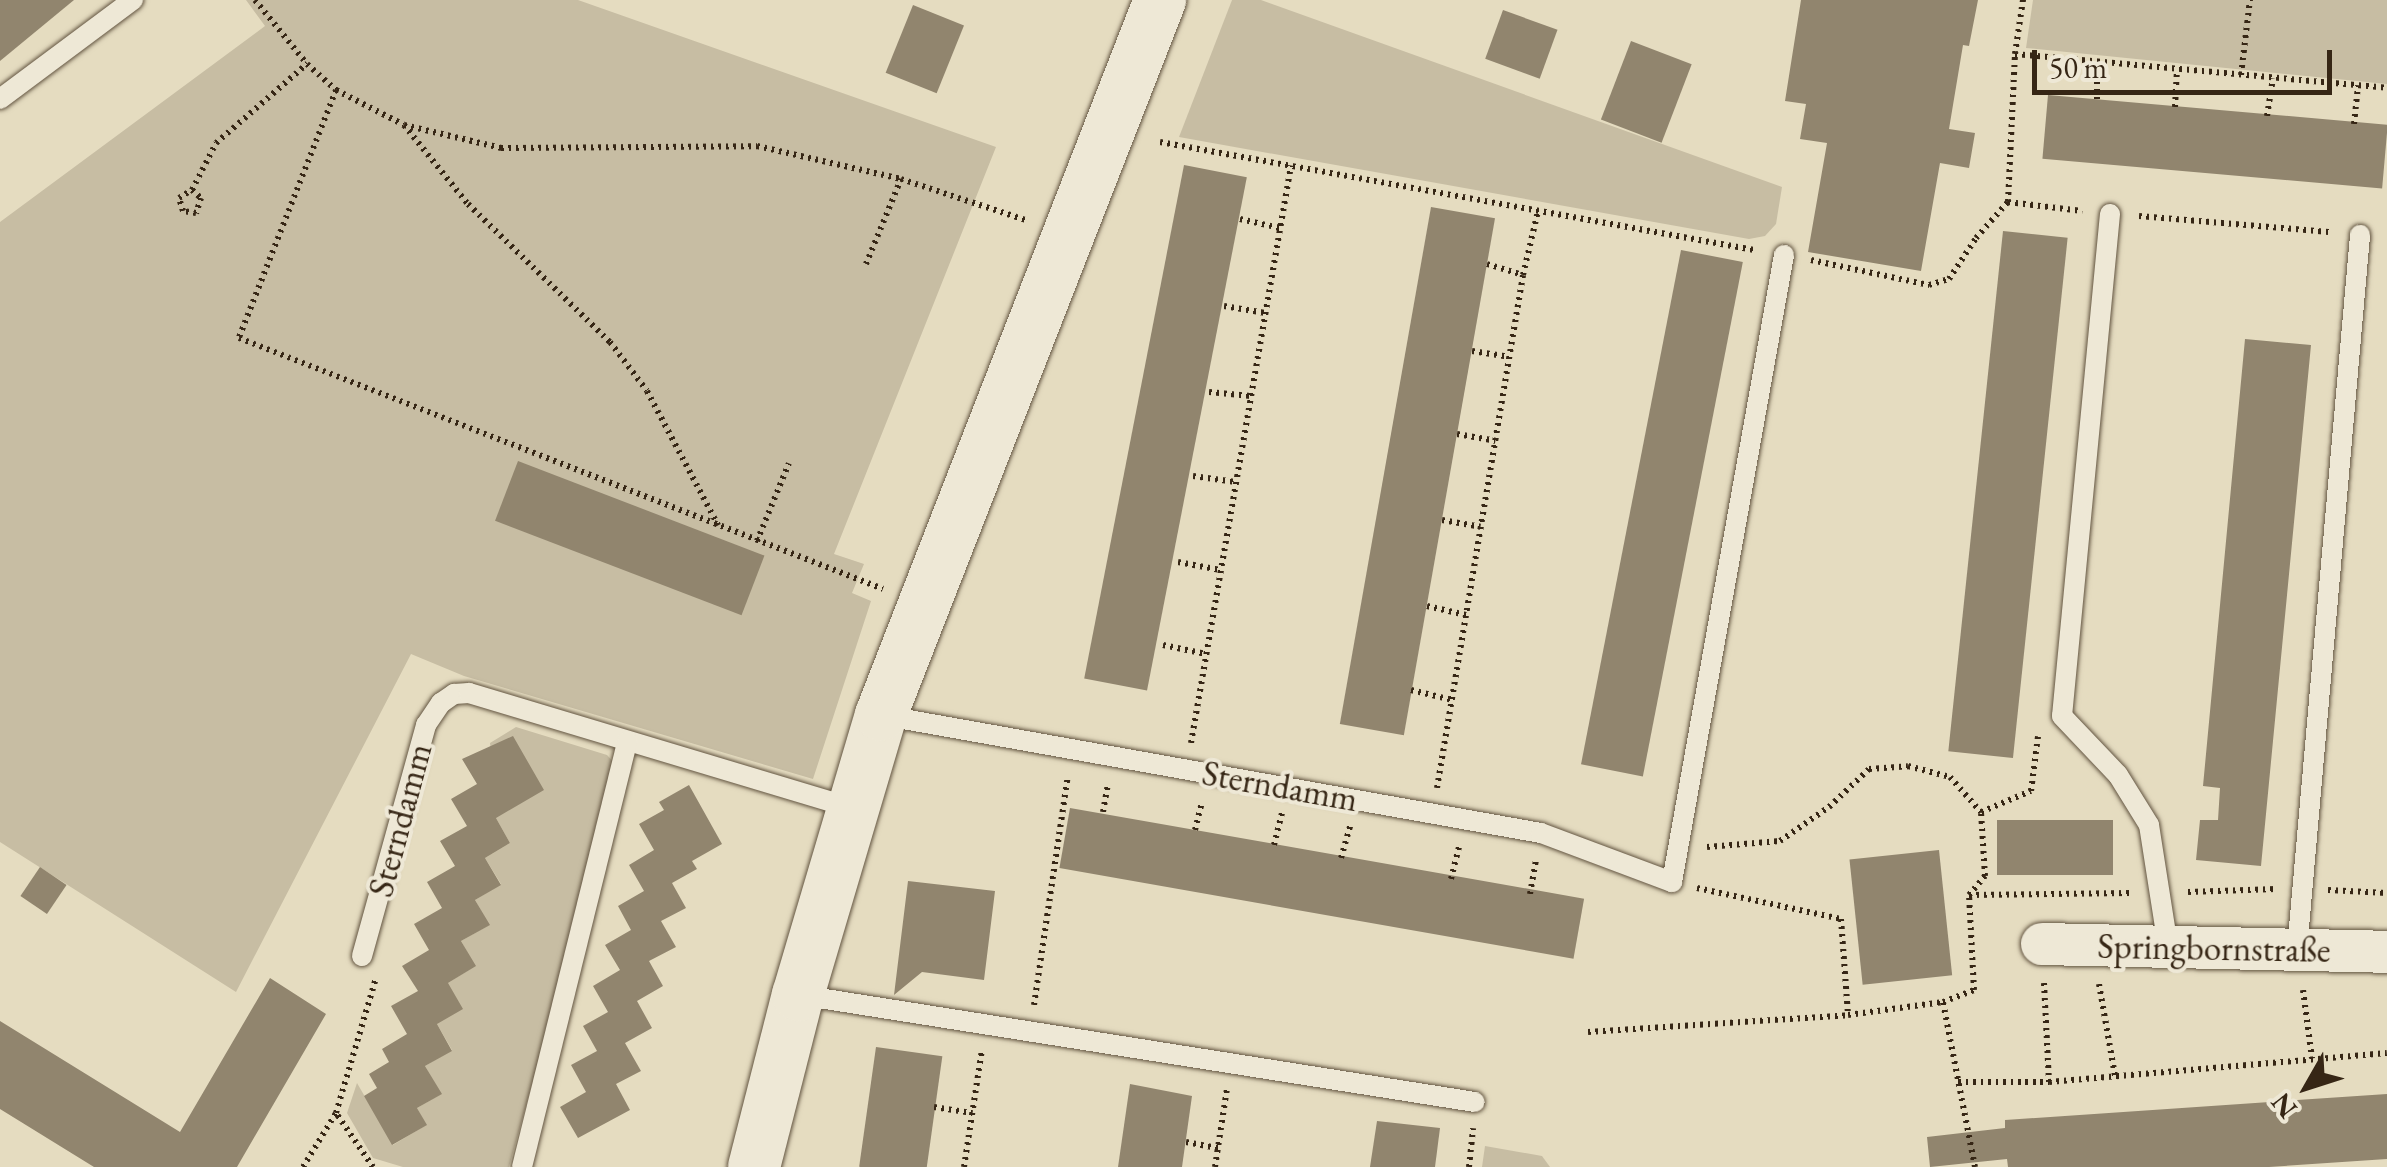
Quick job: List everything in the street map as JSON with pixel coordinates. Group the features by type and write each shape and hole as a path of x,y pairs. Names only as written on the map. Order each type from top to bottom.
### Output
{"street":[{"path":"754,1167 798,995 881,715 1160,0"},
{"name":"Springbornstraße","path":"2042,944 2387,952"}],"lane":[{"path":"0,100 133,0"},
{"path":"2110,214 2062,716 2118,775 2148,825 2168,947"},
{"path":"2298,950 2360,235"},
{"path":"1672,882 1784,255"},
{"name":"Sterndamm","path":"362,956 426,725 441,702 469,692 852,808"},
{"name":"Sterndamm","path":"881,715 1540,833 1672,882"},
{"path":"522,1167 627,742"},
{"path":"798,995 1475,1102"}],"path":[{"path":"255,0 307,64 336,90 404,125 501,148 757,146 901,179 1068,233"},
{"path":"1160,142 1929,285 1950,278 2008,202 2015,54 2023,0"},
{"path":"2241,76 2250,0"},
{"path":"2015,54 2387,88"},
{"path":"2096,99 2097,63"},
{"path":"192,190 216,143 307,64"},
{"path":"2176,106 2178,70"},
{"path":"2267,116 2273,78"},
{"path":"2354,124 2358,85"},
{"path":"336,90 238,338 836,570"},
{"path":"404,125 468,204 610,342 647,391 718,526"},
{"path":"1186,769 1291,166"},
{"path":"866,264 901,179"},
{"path":"2008,202 2360,235"},
{"path":"1432,814 1523,274 1538,211"},
{"path":"1240,219 1280,228"},
{"path":"1487,264 1523,274"},
{"path":"1224,306 1265,314"},
{"path":"1472,351 1509,357"},
{"path":"1209,392 1251,396"},
{"path":"1457,434 1494,441"},
{"path":"757,542 788,462"},
{"path":"1193,476 1236,482"},
{"path":"1442,520 1480,527"},
{"path":"1178,562 1220,570"},
{"path":"1427,606 1466,615"},
{"path":"1163,645 1206,654"},
{"path":"1412,690 1452,700"},
{"path":"1981,812 2031,791 2041,714 2062,716"},
{"path":"1031,1030 1072,750"},
{"path":"1588,1032 1848,1015 1943,1002 1974,990 1969,895 1984,876 1981,812 1950,776 1908,766 1868,770 1829,806 1780,841 1709,849 1679,833"},
{"path":"1672,882 1841,919 1848,1015"},
{"path":"2042,944 2049,1082"},
{"path":"2092,946 2115,1076"},
{"path":"2298,950 2312,1058"},
{"path":"303,1167 336,1113 376,982 362,956"},
{"path":"1943,1002 1975,1167"},
{"path":"964,1167 986,1023"},
{"path":"1958,1082 2049,1082 2387,1054"},
{"path":"1214,1167 1231,1063"},
{"path":"934,1107 973,1113"},
{"path":"336,1113 373,1167"},
{"path":"1186,1142 1218,1148"}],"shaded area":[{"path":"246,0 578,0 996,147 834,554 864,564 852,593 871,601 813,779 464,676 411,654 236,992 0,842 0,222 265,26"},
{"path":"1232,0 1261,0 1782,187 1776,224 1765,236 1749,239 1179,137"},
{"path":"2033,0 2387,0 2387,84 2026,48"},
{"path":"516,727 607,755 619,768 509,1167 403,1167 373,1158 347,1113 357,1083 393,1145 426,1125 417,1108 441,1094 425,1066 452,1050 437,1024 448,983 475,966 461,941 489,925 475,900 501,884 485,858 510,843 496,818 490,743"},
{"path":"1485,1146 1542,1156 1550,1167 1482,1167"}],"building":[{"path":"0,0 74,0 0,61"},
{"path":"1801,0 1978,0 1969,46 1963,45 1949,129 1975,133 1969,168 1940,163 1921,271 1808,252 1827,143 1800,139 1806,104 1785,101"},
{"path":"913,5 964,26 937,93 886,73"},
{"path":"1503,10 1558,30 1540,79 1485,59"},
{"path":"1631,41 1692,64 1662,143 1601,119"},
{"path":"2048,95 2387,125 2382,188 2042,159"},
{"path":"1184,165 1247,177 1147,691 1084,678"},
{"path":"1431,207 1495,218 1404,735 1340,724"},
{"path":"2003,231 2068,238 2013,758 1948,751"},
{"path":"1681,250 1743,262 1643,776 1581,764"},
{"path":"2245,339 2311,345 2261,866 2196,860 2200,820 2218,820 2220,788 2203,786"},
{"path":"518,461 764,556 742,615 495,521"},
{"path":"513,736 544,790 496,818 510,843 485,858 501,885 475,900 490,925 461,941 476,966 448,983 463,1009 437,1024 452,1051 425,1066 442,1094 417,1108 427,1125 392,1145 364,1096 377,1088 369,1074 389,1062 382,1049 407,1034 391,1006 418,991 402,966 429,950 414,924 442,908 427,882 455,866 440,841 467,826 451,799 477,784 462,759"},
{"path":"689,785 722,844 692,861 697,869 672,883 686,908 661,921 676,947 649,961 663,986 637,1001 652,1028 625,1043 641,1071 616,1084 630,1110 578,1138 560,1107 586,1092 571,1065 597,1051 583,1026 608,1012 593,986 620,970 605,945 631,930 618,906 644,891 629,865 654,850 639,824 664,810 659,802"},
{"path":"1070,808 1584,899 1573,959 1059,868"},
{"path":"1997,820 2113,820 2113,875 1997,875"},
{"path":"1939,850 1952,975 1863,985 1849,859"},
{"path":"40,867 67,885 47,914 20,896"},
{"path":"908,881 995,891 984,980 922,972 894,995"},
{"path":"270,978 326,1014 237,1167 94,1167 0,1109 0,1021 180,1132"},
{"path":"876,1047 942,1056 927,1167 859,1167"},
{"path":"1130,1084 1192,1096 1182,1167 1118,1167"},
{"path":"2387,1094 2387,1159 2269,1167 2008,1167 2007,1159 1930,1167 1927,1137 2005,1128 2005,1120"},
{"path":"1377,1121 1440,1128 1435,1167 1370,1167"}]}
